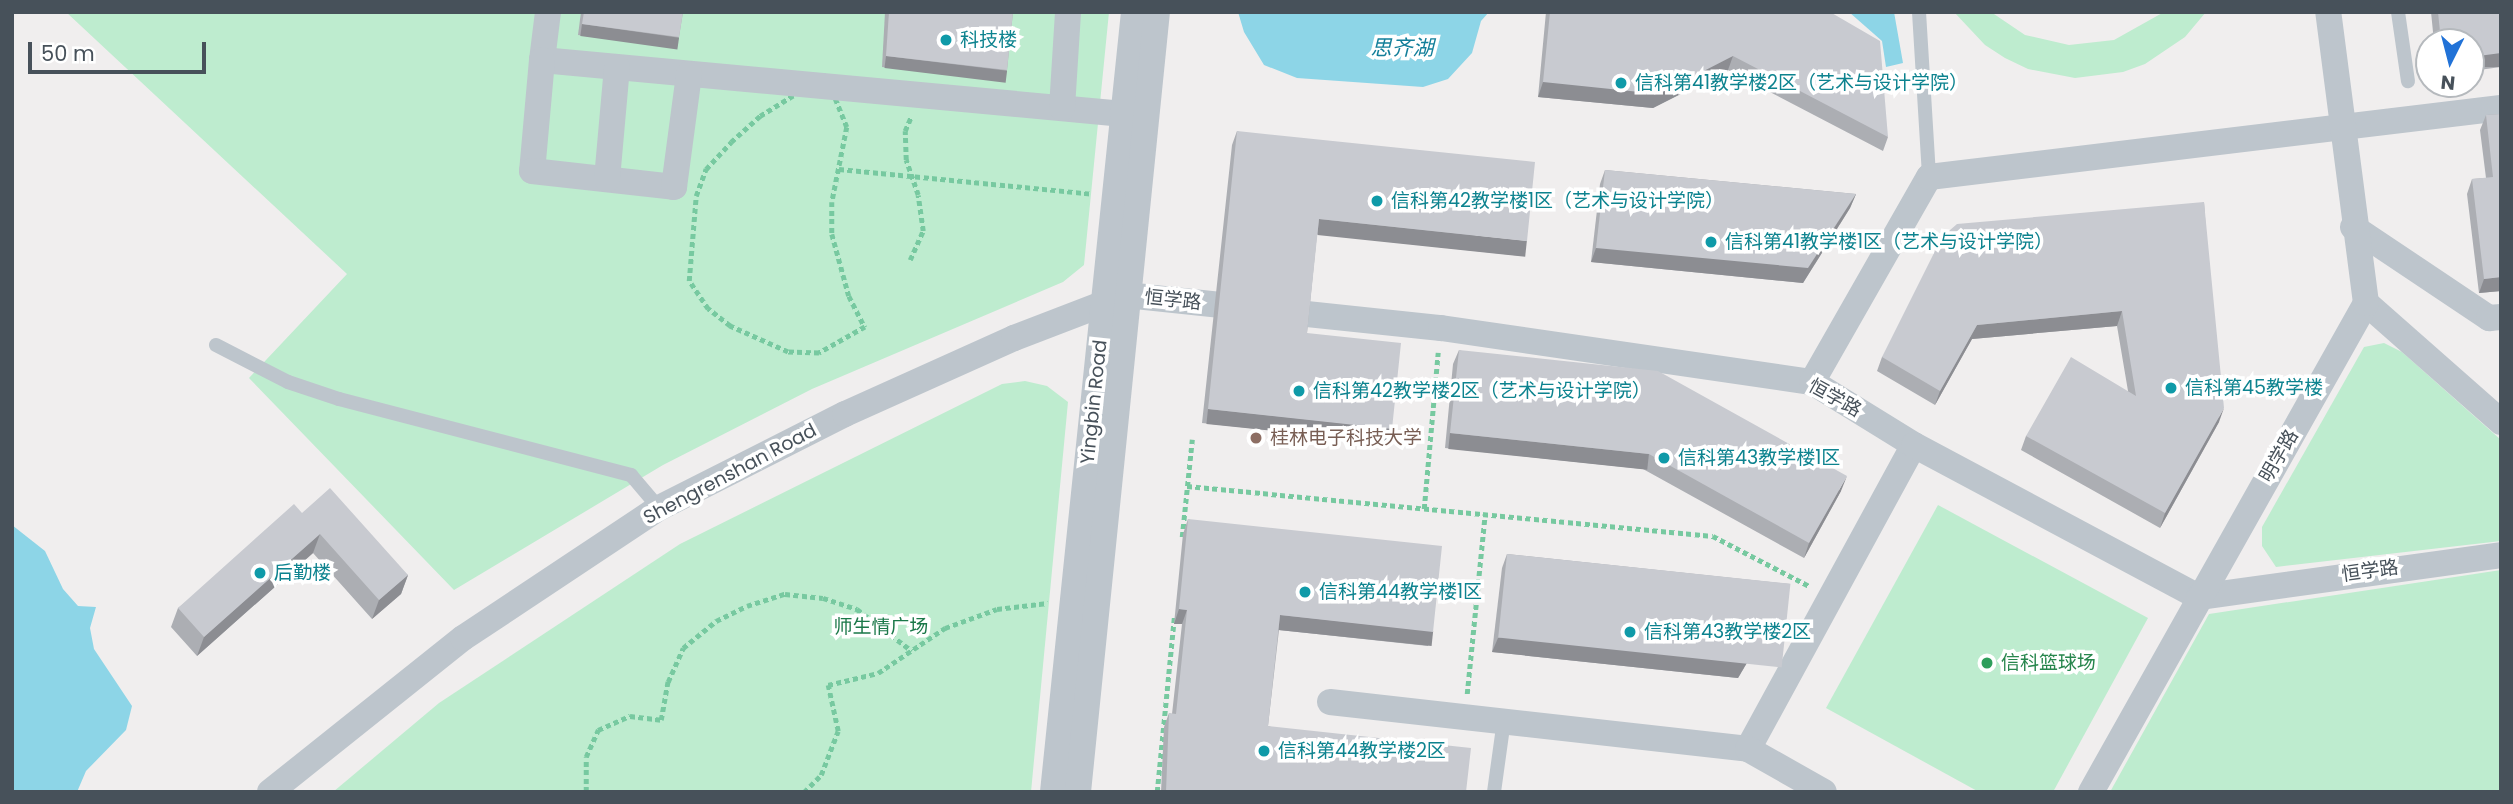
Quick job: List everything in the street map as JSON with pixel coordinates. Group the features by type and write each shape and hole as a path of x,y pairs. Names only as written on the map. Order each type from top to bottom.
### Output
{"street":[{"path":"548,12 532,171 674,187 689,74"},
{"path":"1062,108 1068,12"},
{"name":"Yingbin Road","path":"1078,792 1115,298 1115,196 1134,12"},
{"name":"Yingbin Road","path":"1053,792 1073,601 1157,12"},
{"path":"2328,12 2353,227 2366,303 2501,422"},
{"path":"542,60 1124,114"},
{"path":"607,179 617,67"},
{"path":"1812,382 1929,177 2501,108"},
{"path":"2353,227 2489,318 2501,317"},
{"name":"恒学路","path":"1115,298 1441,328 1812,382 1914,445 2199,597 2501,555"},
{"name":"Shengrenshan Road","path":"270,792 463,638 659,508 845,414 1115,298"},
{"name":"明学路","path":"2091,792 2366,303"},
{"path":"1748,749 1914,445"},
{"path":"1331,702 1748,749 1824,792"}],"lane":[{"path":"1919,12 1929,177"},
{"path":"2398,12 2408,81"},
{"path":"216,345 288,382 339,398 631,475 659,508"},
{"path":"1494,792 1504,720"}],"path":[{"path":"826,75 847,127 839,169 832,202 832,234 849,296 865,327 819,353 788,352 759,342 708,309 689,281 696,196 706,169 731,142 760,116 826,75"},
{"path":"910,260 923,231 905,131 914,108"},
{"path":"839,169 1115,196"},
{"path":"1424,509 1441,328"},
{"path":"1181,546 1192,440"},
{"path":"1187,486 1713,536 1829,598"},
{"path":"1465,716 1485,514"},
{"path":"586,792 586,757 598,730 630,716 661,720 668,682 683,648 716,621 747,606 785,594 823,598 857,609 912,651"},
{"path":"804,792 821,775 838,731 828,685 877,674 946,628 997,609 1073,601"},
{"path":"1157,792 1175,611"},
{"path":"467,792 505,792"}],"green space":[{"path":"66,12 1109,12 1084,265 1063,282 812,389 663,465 454,590 249,378 347,274"},
{"path":"1954,12 1991,12 2025,35 2069,45 2114,40 2164,12 2206,12 2185,37 2145,64 2123,72 2075,78 2028,69 2005,58 1985,45"},
{"path":"2384,343 2402,352 2501,440 2501,541 2276,567 2262,546 2262,527 2364,347"},
{"name":"师生情广场","path":"1025,381 1047,386 1068,402 1031,792 333,792 439,703 680,544 1002,384"},
{"name":"信科篮球场","path":"1938,505 2148,618 2053,792 1979,792 1826,708"},
{"path":"2501,570 2501,792 2110,792 2209,614"}],"water":[{"name":"思齐湖","path":"1238,12 1489,12 1481,21 1472,53 1448,79 1423,87 1297,78 1264,65 1244,32"},
{"path":"1849,12 1894,12 1903,63 1886,67 1882,41"},
{"path":"12,525 45,551 63,589 78,606 96,607 90,628 94,649 132,706 126,730 86,771 77,792 12,792"}],"building":[{"path":"584,12 683,12 679,37 582,24"},
{"name":"科技楼","path":"889,12 1013,12 1007,70 886,56"},
{"name":"信科第41教学楼2区（艺术与设计学院）","path":"1550,12 1830,12 1880,41 1888,137 1733,56 1659,94 1543,82"},
{"path":"2438,12 2501,12 2501,53 2485,55 2485,28 2440,28"},
{"path":"2501,114 2501,277 2484,279 2472,179 2493,177 2486,115"},
{"path":"1237,131 1535,162 1527,241 1319,219 1307,333 1401,343 1392,429 1208,409"},
{"name":"信科第41教学楼1区（艺术与设计学院）","path":"1605,170 1856,194 1808,268 1596,248"},
{"name":"信科第45教学楼","path":"2204,202 2224,408 2165,513 2026,436 2071,357 2136,396 2122,311 1977,325 1940,391 1882,357 1942,237 1957,224"},
{"name":"信科第43教学楼1区","path":"1459,350 1658,371 1847,476 1809,543 1649,454 1450,433"},
{"name":"后勤楼","path":"330,488 408,575 379,600 320,534 204,637 178,608 294,504 302,513"},
{"path":"1188,519 1442,546 1433,632 1280,615 1268,726 1471,748 1466,792 1166,792 1169,713 1176,714 1187,610 1179,609"},
{"name":"信科第43教学楼2区","path":"1507,554 1790,584 1782,667 1498,638"}],"place":[{"name":"科技楼","path":"946,40"},
{"name":"信科第41教学楼2区（艺术与设计学院）","path":"1621,83"},
{"name":"信科第42教学楼1区（艺术与设计学院）","path":"1377,201"},
{"name":"信科第41教学楼1区（艺术与设计学院）","path":"1711,242"},
{"name":"信科第45教学楼","path":"2171,388"},
{"name":"信科第42教学楼2区（艺术与设计学院）","path":"1299,391"},
{"name":"桂林电子科技大学","path":"1256,438"},
{"name":"信科第43教学楼1区","path":"1664,458"},
{"name":"后勤楼","path":"260,573"},
{"name":"信科第44教学楼1区","path":"1305,592"},
{"name":"信科第43教学楼2区","path":"1630,632"},
{"name":"信科篮球场","path":"1987,663"},
{"name":"信科第44教学楼2区","path":"1264,751"}]}
